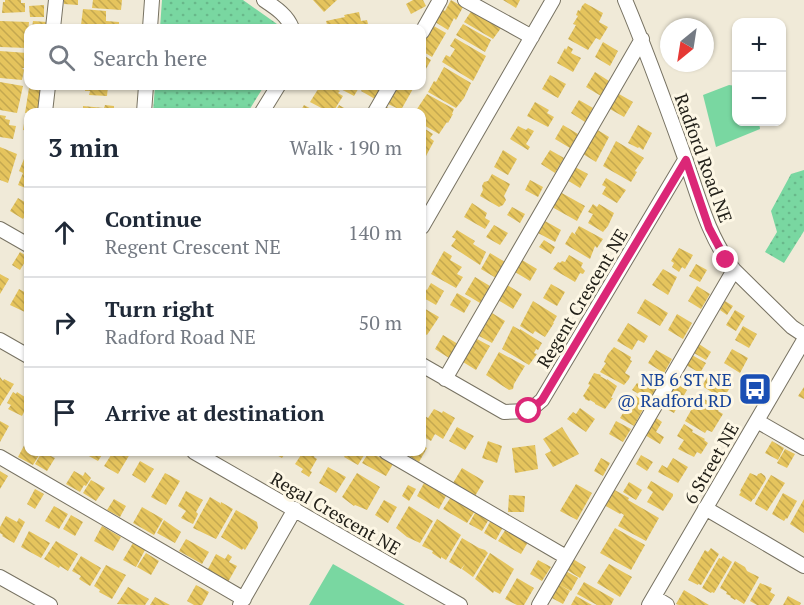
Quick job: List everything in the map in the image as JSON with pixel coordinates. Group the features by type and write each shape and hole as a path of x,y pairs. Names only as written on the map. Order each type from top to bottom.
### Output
{"street":[{"path":"53,24 56,0"},
{"path":"150,24 152,0"},
{"path":"264,0 282,13 291,24"},
{"path":"426,25 440,0"},
{"path":"465,0 532,37"},
{"path":"426,220 553,0"},
{"name":"Radford Road NE","path":"625,0 642,39 709,228 726,260 792,327 804,334"},
{"path":"445,379 642,39"},
{"path":"45,108 48,90"},
{"path":"144,108 146,90"},
{"path":"264,108 276,90"},
{"path":"377,108 388,90"},
{"name":"Regent Crescent NE","path":"426,367 504,412 529,411 542,400 686,160"},
{"path":"0,229 24,243"},
{"path":"538,605 734,270"},
{"path":"0,340 24,354"},
{"name":"6 Street NE","path":"651,601 804,340"},
{"path":"757,421 804,448"},
{"name":"Regal Crescent NE","path":"202,456 460,605"},
{"path":"393,456 566,557"},
{"path":"0,457 242,602 295,510"},
{"path":"705,508 804,566"},
{"path":"0,577 50,605"},
{"path":"651,601 667,605"}],"green space":[{"path":"162,0 243,0 277,24 160,24"},
{"path":"732,85 732,126 760,126 760,129 716,147 703,95"},
{"path":"155,90 262,90 250,108 153,108"},
{"path":"804,170 804,231 784,263 765,252 777,232 771,211 791,174"},
{"path":"333,564 405,605 309,605"}],"building":[{"path":"5,0 21,0 21,3 25,3 25,12 2,13"},
{"path":"64,0 78,0 78,5 64,4"},
{"path":"93,0 122,0 121,10 92,8"},
{"path":"313,0 337,0 324,12"},
{"path":"413,0 423,0 426,6 411,14 406,4"},
{"path":"451,0 463,7 448,30 435,22"},
{"path":"503,0 520,0 516,8"},
{"path":"585,3 603,13 599,22 608,27 600,40 596,38 588,50 568,39 576,25 573,24 578,16 576,15 578,10 580,11"},
{"path":"44,5 44,17 30,17 29,6"},
{"path":"83,9 106,11 106,21 119,22 119,24 81,24"},
{"path":"472,10 501,28 493,39 464,22"},
{"path":"359,12 361,21 367,20 368,24 327,24 326,21 345,17 344,15"},
{"path":"0,21 29,22 24,24 24,48 0,47"},
{"path":"33,21 47,22 47,24 33,24"},
{"path":"463,24 491,40 485,52 456,35"},
{"path":"432,25 446,33 432,57 426,53 426,36"},
{"path":"455,38 486,56 473,81 442,62 446,55 450,57 455,49 450,46"},
{"path":"603,42 618,51 610,66 595,57"},
{"path":"568,46 573,49 571,53 581,58 573,72 557,63"},
{"path":"0,51 24,53 22,80 0,78"},
{"path":"426,57 431,60 426,69"},
{"path":"444,67 471,83 456,108 428,92"},
{"path":"595,72 609,81 601,96 586,87"},
{"path":"550,75 566,84 558,98 542,89"},
{"path":"0,82 23,86 17,113 0,110"},
{"path":"29,90 43,90 40,108 26,108"},
{"path":"108,90 107,96 89,95 90,91 85,91"},
{"path":"318,90 338,90 340,91 338,93 343,96 336,108 321,108 310,102"},
{"path":"343,90 358,90 354,96"},
{"path":"362,90 380,90 375,99"},
{"path":"397,90 412,90 402,108 388,104"},
{"path":"427,94 454,109 448,123 439,134 426,126 426,108 418,108"},
{"path":"619,94 633,102 624,117 610,109"},
{"path":"579,100 593,108 585,122 571,113"},
{"path":"535,102 549,110 547,113 554,117 548,127 527,116"},
{"path":"105,105 114,106 114,108 104,108"},
{"path":"0,115 10,120 9,125 16,126 13,139 0,137"},
{"path":"563,125 578,134 570,148 555,139"},
{"path":"638,125 652,133 643,150 628,143"},
{"path":"518,126 534,131 526,144 530,147 528,150 510,139"},
{"path":"596,129 609,137 596,162 583,154"},
{"path":"426,130 433,134 430,138 434,141 426,156"},
{"path":"616,141 644,158 631,182 603,166"},
{"path":"0,147 17,154 8,183 0,180"},
{"path":"503,150 517,159 508,175 494,167"},
{"path":"550,150 564,158 555,173 541,164"},
{"path":"24,159 24,187 18,185 23,173 19,171"},
{"path":"575,167 588,174 580,188 567,180"},
{"path":"492,174 510,184 504,196 506,200 499,207 480,196 484,182 488,181"},
{"path":"606,178 626,190 617,203 602,194 606,187 602,185"},
{"path":"530,180 543,187 538,197 525,190"},
{"path":"560,192 585,206 577,221 552,207"},
{"path":"18,198 24,202 23,219 10,211"},
{"path":"472,203 487,213 485,218 490,221 485,229 464,217"},
{"path":"593,204 597,207 599,204 614,213 603,232 588,223 593,214 588,212"},
{"path":"512,207 525,214 520,223 507,215"},
{"path":"545,221 561,230 555,242 538,233"},
{"path":"494,225 508,233 500,245 486,237"},
{"path":"579,226 603,239 597,248 595,246 590,259 565,244 572,232 576,235"},
{"path":"457,230 475,241 473,244 486,252 480,265 451,246 456,239 452,237"},
{"path":"544,240 555,247 551,254 539,247"},
{"path":"679,248 693,255 685,269 682,267 679,272 672,267 674,263 671,261"},
{"path":"444,251 452,256 450,260 462,267 457,274 463,277 456,288 431,274"},
{"path":"20,252 24,254 24,264 20,270 12,265"},
{"path":"490,253 505,262 496,278 481,269"},
{"path":"569,255 583,263 581,267 585,271 583,274 580,273 575,282 553,269 558,262 565,262"},
{"path":"522,260 537,269 530,281 515,272"},
{"path":"696,264 707,270 700,282 689,276"},
{"path":"663,269 677,277 668,295 652,285"},
{"path":"0,274 9,279 0,294"},
{"path":"475,277 490,286 480,303 465,294"},
{"path":"431,283 444,291 436,305 426,299"},
{"path":"551,284 565,292 557,306 543,298"},
{"path":"507,285 522,294 513,309 498,300"},
{"path":"697,286 710,294 701,309 688,301"},
{"path":"19,289 24,292 24,312 10,305"},
{"path":"457,293 471,301 464,313 450,305"},
{"path":"645,299 668,313 660,326 637,313"},
{"path":"533,301 557,316 545,337 535,331 533,334 520,326"},
{"path":"725,301 733,306 727,315 720,310"},
{"path":"426,309 439,317 426,334"},
{"path":"735,310 745,316 736,331 726,325"},
{"path":"492,313 505,321 492,343 479,336"},
{"path":"677,314 692,323 683,339 668,330"},
{"path":"628,323 648,336 644,343 638,340 632,350 617,341"},
{"path":"513,326 542,343 538,350 536,349 534,353 537,354 529,365 502,349"},
{"path":"743,326 757,334 749,348 735,340"},
{"path":"443,335 458,344 449,358 435,349"},
{"path":"477,339 490,346 476,370 463,362"},
{"path":"699,344 711,352 706,360 694,353"},
{"path":"614,347 631,357 632,361 625,373 630,376 624,385 600,372 606,363 604,362 608,354"},
{"path":"732,349 748,358 740,373 724,363"},
{"path":"656,350 672,359 664,373 648,363"},
{"path":"499,352 525,366 513,389 509,390 486,375"},
{"path":"692,355 706,363 700,373 686,365"},
{"path":"594,373 617,386 611,398 613,398 605,409 583,396"},
{"path":"709,374 731,386 723,399 702,386"},
{"path":"0,377 3,381 4,379 14,384 0,406"},
{"path":"644,377 658,386 649,400 632,390 637,383 640,385"},
{"path":"675,383 687,390 674,413 661,406"},
{"path":"804,387 804,399 798,396"},
{"path":"13,392 24,396 22,416 8,409 11,405 7,403"},
{"path":"634,395 647,402 634,426 620,418"},
{"path":"699,396 720,408 718,411 723,414 712,432 707,430 705,433 685,421"},
{"path":"580,408 595,419 586,432 567,419 573,412 576,414"},
{"path":"434,409 455,418 443,439 435,434 431,441 426,438 426,417 428,418"},
{"path":"655,417 662,422 656,432 664,437 660,444 645,435"},
{"path":"0,421 9,426 0,442"},
{"path":"616,421 631,429 623,442 609,434"},
{"path":"684,424 708,443 701,454 697,452 694,457 678,449 684,440 677,436"},
{"path":"457,427 474,436 465,450 449,441"},
{"path":"562,427 579,454 553,467 545,454 551,451 543,439"},
{"path":"488,441 502,446 497,463 482,458"},
{"path":"772,441 784,448 778,460 765,453"},
{"path":"535,445 538,469 515,473 512,448"},
{"path":"24,446 24,456 39,456 33,465 18,457"},
{"path":"785,449 795,454 787,468 777,463"},
{"path":"641,455 653,462 647,471 636,464"},
{"path":"40,456 55,458 47,471 35,464"},
{"path":"89,456 101,456 98,461"},
{"path":"110,456 129,456 118,474 104,466"},
{"path":"300,456 314,456 317,459 309,477 295,464"},
{"path":"345,456 364,456 358,465"},
{"path":"366,456 377,456 393,464 386,476 362,463"},
{"path":"409,456 422,456 419,462"},
{"path":"601,458 610,463 603,476 594,471"},
{"path":"673,458 688,467 678,483 658,472 662,465 667,468"},
{"path":"140,461 154,469 145,483 132,475"},
{"path":"328,467 346,477 336,493 319,483"},
{"path":"462,468 484,481 475,496 453,483"},
{"path":"0,471 8,476 0,489"},
{"path":"74,471 83,476 85,472 91,478 80,492 66,484"},
{"path":"165,473 180,481 166,505 151,497"},
{"path":"357,473 380,487 367,510 354,506 342,497"},
{"path":"750,473 757,476 761,473 766,479 751,502 739,495"},
{"path":"771,475 785,483 767,511 755,504"},
{"path":"91,480 105,488 96,501 83,493"},
{"path":"651,481 673,494 663,511 647,502 653,492 647,488"},
{"path":"629,482 642,490 636,500 623,492"},
{"path":"424,483 446,496 439,509 417,496"},
{"path":"576,484 592,493 577,520 560,511"},
{"path":"408,485 416,489 409,501 402,496"},
{"path":"35,489 44,494 35,509 27,504"},
{"path":"613,489 659,518 646,541 618,526 624,515 604,505"},
{"path":"186,491 203,500 196,512 198,514 193,524 181,518 186,511 178,506"},
{"path":"783,493 797,501 784,521 772,514"},
{"path":"509,495 525,496 524,512 508,512"},
{"path":"210,497 220,505 221,502 233,509 216,539 193,528"},
{"path":"451,497 475,511 467,523 443,509"},
{"path":"114,499 126,506 120,517 107,510"},
{"path":"804,499 804,533 790,524"},
{"path":"384,500 397,507 388,523 375,515"},
{"path":"54,506 68,514 59,529 45,521"},
{"path":"409,506 433,521 420,543 407,537 396,528"},
{"path":"142,507 163,519 154,535 133,523"},
{"path":"236,510 257,522 258,528 245,550 221,537"},
{"path":"476,511 489,519 482,531 469,524"},
{"path":"71,515 83,522 75,536 63,529"},
{"path":"6,516 17,522 19,518 25,522 14,543 0,533 0,527"},
{"path":"437,519 461,535 446,560 422,546"},
{"path":"164,520 181,532 175,543 157,533"},
{"path":"491,520 503,527 496,540 484,533"},
{"path":"102,526 121,537 113,551 94,541"},
{"path":"615,528 645,545 631,570 600,553"},
{"path":"506,529 528,542 521,554 498,541"},
{"path":"29,531 50,543 41,558 21,547"},
{"path":"462,538 488,553 473,577 462,569 465,564 461,569 449,562"},
{"path":"186,539 209,552 202,564 179,551"},
{"path":"56,541 78,554 68,571 44,559"},
{"path":"133,543 145,550 136,567 123,560"},
{"path":"711,548 719,554 701,585 688,580 705,550 708,552"},
{"path":"146,553 159,561 151,575 137,567"},
{"path":"490,553 514,569 500,594 494,591 493,593 475,579"},
{"path":"216,554 225,559 228,554 232,557 229,562 237,566 228,582 208,569"},
{"path":"81,556 101,568 90,586 79,579 81,576 72,571"},
{"path":"723,556 732,562 714,593 711,593 702,588 719,558"},
{"path":"573,559 586,567 580,578 567,570"},
{"path":"538,560 551,567 542,581 530,574"},
{"path":"735,561 759,577 744,604 730,597 720,588"},
{"path":"609,564 632,577 620,597 597,583"},
{"path":"106,565 126,575 112,599 99,592 100,590 94,586"},
{"path":"566,571 578,578 571,591 558,584"},
{"path":"517,578 534,588 524,605 517,605 505,599"},
{"path":"584,582 614,599 611,605 597,605 577,594"},
{"path":"760,583 772,588 770,592 775,595 769,605 757,605 750,601"},
{"path":"558,584 570,591 563,604 550,597"},
{"path":"196,585 209,592 202,605 194,605 187,601"},
{"path":"128,587 149,599 145,605 117,604"},
{"path":"684,590 709,605 676,604"},
{"path":"576,596 592,605 571,605"},
{"path":"788,596 801,603 800,605 783,605"},
{"path":"155,597 170,605 150,605"}],"place":[{"name":"NB 6 ST NE @ Radford RD","path":"755,389"}],"route":[{"path":"529,411 542,400 686,160 709,228 726,260"}]}
